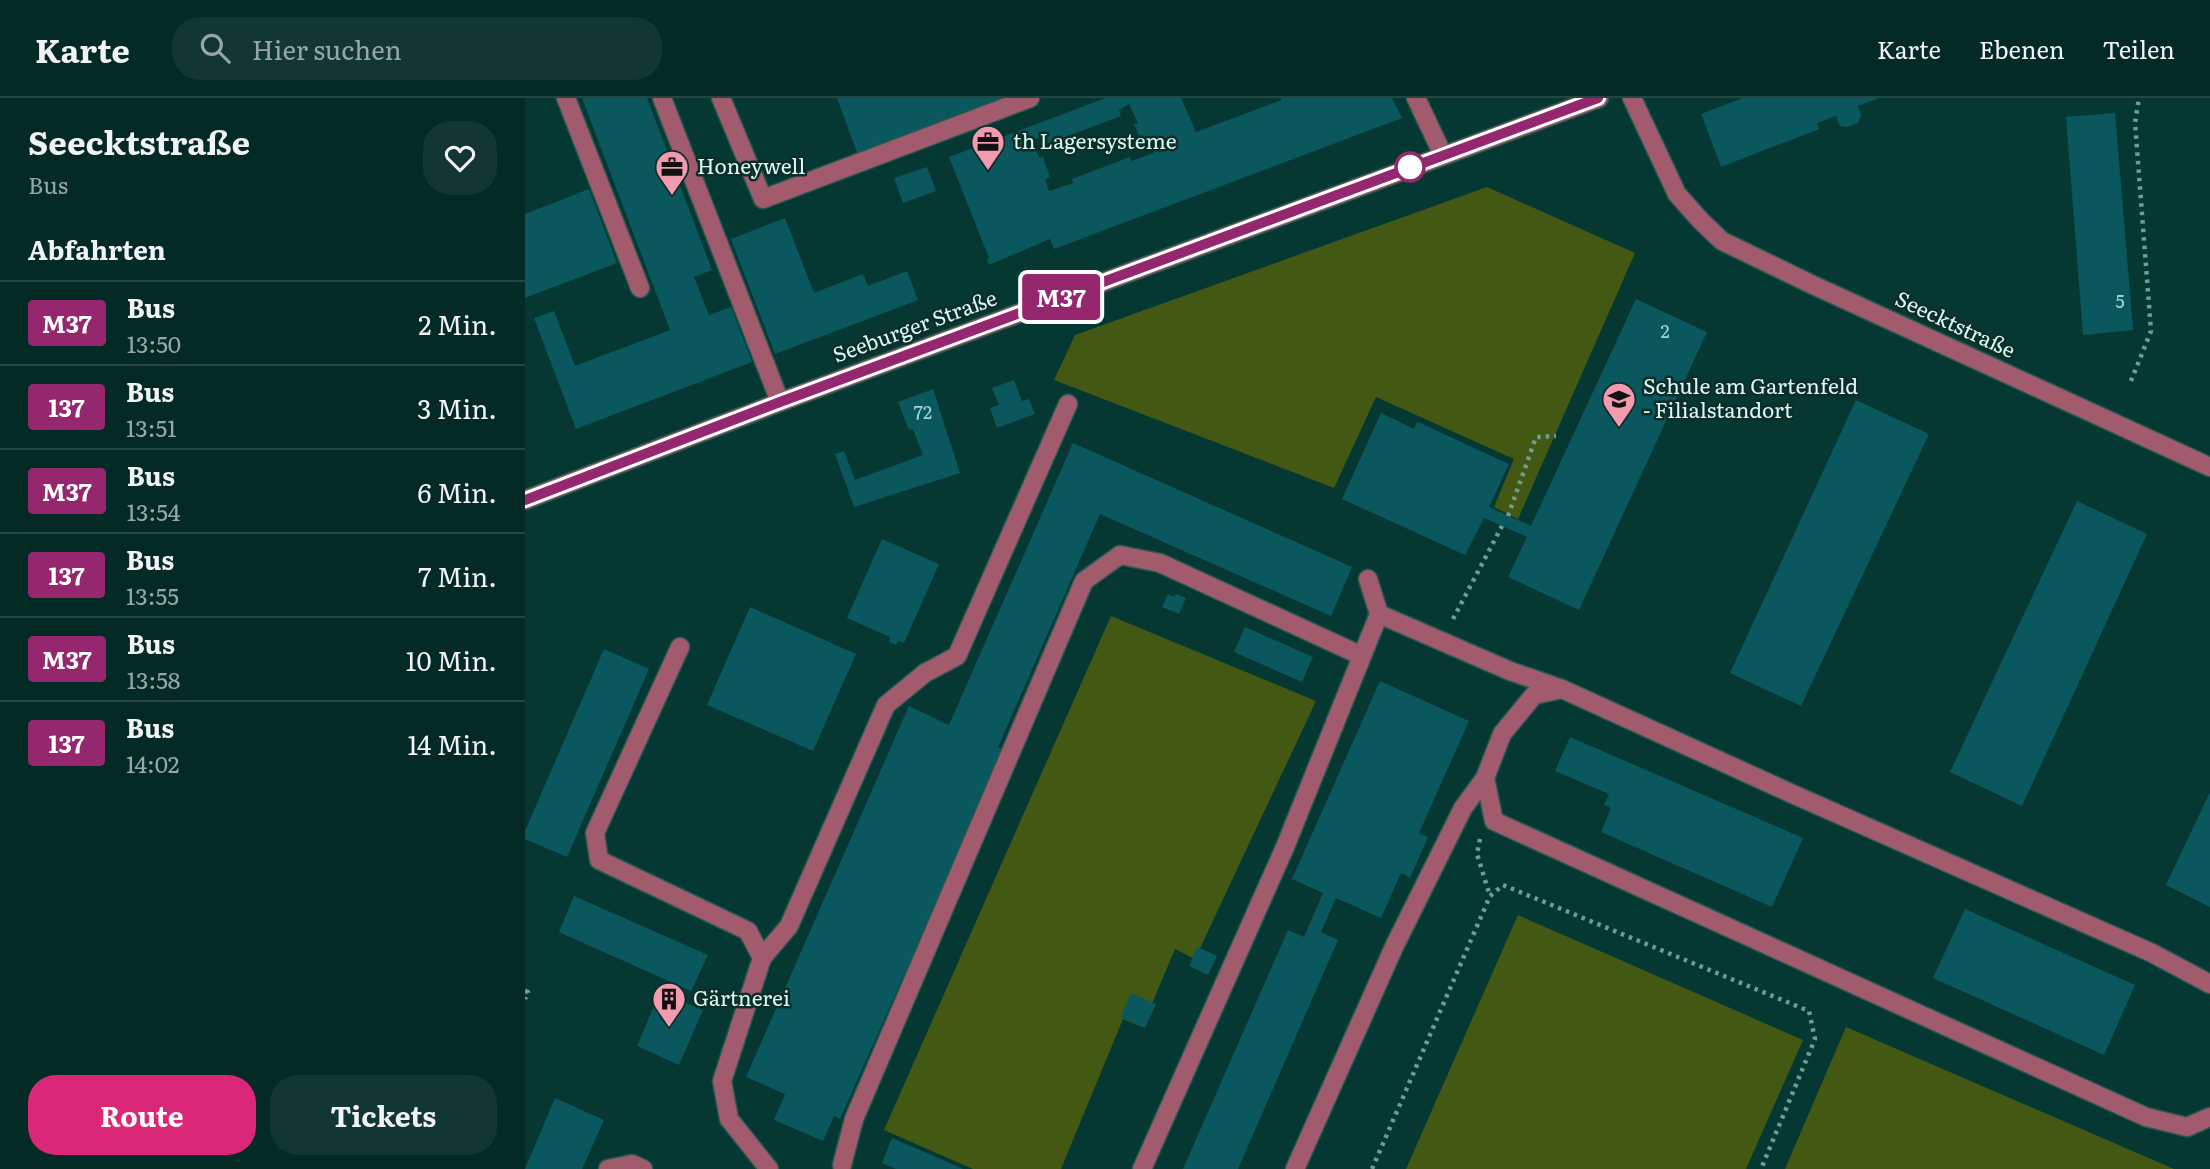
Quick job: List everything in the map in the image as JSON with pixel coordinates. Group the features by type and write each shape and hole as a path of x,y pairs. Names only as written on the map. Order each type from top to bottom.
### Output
{"street":[{"path":"566,98 639,288"},
{"path":"662,98 780,402"},
{"path":"721,98 763,199 1030,98"},
{"path":"1416,98 1443,155"},
{"name":"Seeburger Straße","path":"525,500 780,402 1598,98"},
{"name":"Seecktstraße","path":"1632,98 1677,194 1722,241 2210,467"},
{"path":"769,1169 729,1119 722,1081 762,958 789,926 886,705 925,673 957,656 1068,404"},
{"path":"842,1168 854,1119 1084,580 1120,555 1160,563 1362,656"},
{"path":"1142,1169 1285,847 1379,614 1368,579"},
{"path":"1379,614 1510,671 1562,689 1809,802 2152,953 2210,984"},
{"path":"680,647 595,833 599,860 748,931 762,958"},
{"path":"1295,1169 1405,923 1463,808 1485,778 1502,734 1534,695 1562,689"},
{"path":"1485,778 1494,821 2146,1117 2187,1127 2210,1117"},
{"path":"608,1169 632,1164 643,1169"}],"path":[{"path":"2131,381 2151,331 2135,123 2139,98"},
{"path":"1508,516 1536,437 1556,436"},
{"path":"1453,619 1502,526"},
{"path":"1372,1169 1490,896 1503,885 1809,1011 1815,1039 1761,1169"},
{"path":"525,991 528,992 525,999"}],"green space":[{"path":"1487,187 1635,253 1518,519 1494,507 1514,459 1376,397 1334,488 1054,380 1075,335"},
{"path":"1111,616 1316,701 1195,959 1175,949 1142,1027 1123,1019 1061,1169 973,1169 884,1130"},
{"path":"1518,915 1803,1040 1746,1169 1406,1169"},
{"path":"1846,1027 2174,1169 1785,1169"}],"building":[{"path":"582,98 647,98 712,270 694,277 709,315 731,307 752,362 576,429 534,318 554,311 575,366 670,330"},
{"path":"837,98 1017,98 859,158"},
{"path":"1106,98 1181,98 1196,132 1282,100 1281,98 1392,98 1402,118 1054,249 1050,239 989,265 989,258 949,157","holes":["1129,104 1138,123 1134,124 1143,144 1149,142 1154,153 1131,161 1130,157 1072,179 1073,183 1049,191 1045,179 1050,177 1043,157 1039,158 1032,140 1043,136 1046,144 1121,116 1119,110"]},
{"path":"1743,98 1879,98 1858,106 1861,115 1858,123 1847,127 1840,126 1836,116 1817,123 1819,129 1721,167 1701,114"},
{"path":"2115,113 2133,330 2083,335 2066,117"},
{"path":"927,167 936,191 903,203 894,178"},
{"path":"589,189 617,263 525,298 525,214"},
{"path":"785,218 814,293 863,274 868,286 907,271 918,300 775,354 731,239"},
{"name":"Schule am Gartenfeld - Filialstandort","path":"1636,299 1707,332 1579,610 1508,577 1527,537 1484,518 1465,555 1342,499 1381,413 1414,429 1417,422 1420,423 1509,464 1489,507 1531,526"},
{"path":"1014,380 1022,401 1029,399 1035,414 997,428 990,408 999,405 992,388"},
{"path":"933,389 960,473 854,507 835,454 844,451 855,480 923,455 898,402"},
{"path":"1856,400 1929,434 1801,706 1730,673"},
{"path":"1073,443 1352,567 1331,616 1100,514 998,747 1004,750 840,1119 834,1116 823,1141 774,1120 785,1094 746,1077 909,706 949,725"},
{"path":"2077,501 2147,534 2022,806 1950,772"},
{"path":"882,539 939,564 904,643 898,641 896,645 889,642 890,637 847,618"},
{"path":"1168,594 1186,598 1179,614 1162,607"},
{"path":"750,607 856,654 813,751 707,705"},
{"path":"1245,627 1313,657 1302,682 1234,652"},
{"path":"604,649 649,669 567,857 525,839 525,831"},
{"path":"1380,681 1469,721 1419,833 1428,837 1410,878 1401,873 1381,918 1336,898 1321,932 1338,940 1238,1169 1183,1169 1288,930 1304,937 1323,893 1292,879"},
{"path":"1570,737 1803,838 1772,907 1601,832 1611,808 1604,805 1609,794 1555,771"},
{"path":"2210,792 2210,907 2166,885"},
{"path":"574,896 708,955 691,991 559,932"},
{"path":"1965,909 2135,985 2104,1055 1933,978"},
{"path":"1197,947 1217,956 1208,975 1189,966"},
{"path":"1131,993 1156,1004 1145,1028 1121,1017"},
{"name":"Gärtnerei","path":"674,998 703,1010 679,1065 637,1046 654,1006 668,1011"},
{"path":"555,1098 604,1120 582,1169 525,1169"},
{"path":"892,1138 963,1169 896,1169 882,1163"}],"bus line":[{"name":"M37","path":"525,500 780,402 1598,98"}],"place":[{"name":"th Lagersysteme","path":"988,172"},
{"name":"Honeywell","path":"672,197"},
{"name":"Schule am Gartenfeld - Filialstandort","path":"1619,429"},
{"name":"Gärtnerei","path":"669,1029"}]}
